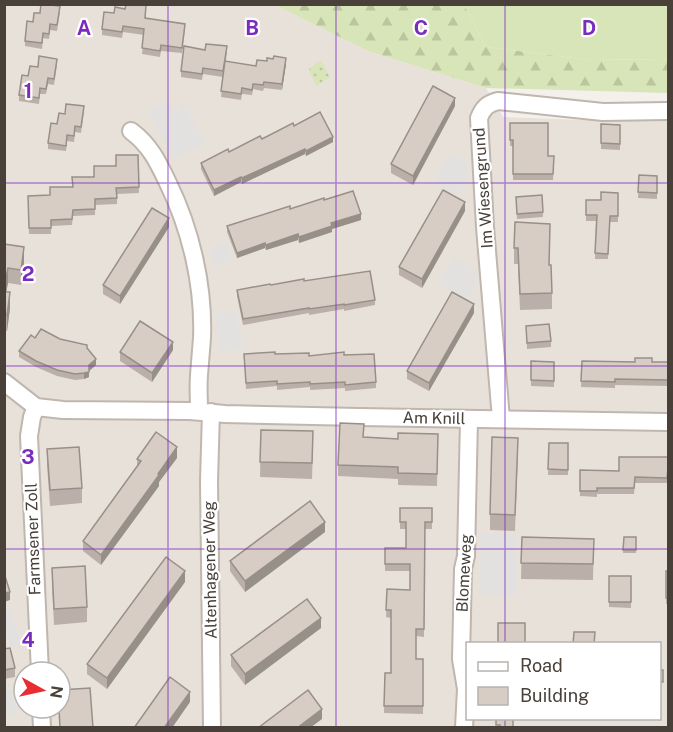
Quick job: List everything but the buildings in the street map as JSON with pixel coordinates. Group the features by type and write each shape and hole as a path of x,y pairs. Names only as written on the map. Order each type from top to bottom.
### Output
{"street":[{"name":"Im Wiesengrund","path":"501,419 481,162 479,118 483,109 490,103 498,101 603,112 669,111"},
{"path":"131,131 144,141 160,166 183,219 194,259 200,298 202,337 199,376 205,412"},
{"path":"4,382 36,407"},
{"name":"Am Knill","path":"36,407 325,416 669,422"},
{"name":"Farmsener Zoll","path":"36,407 29,436 39,660"},
{"name":"Altenhagener Weg","path":"205,412 209,482 212,728"},
{"name":"Blomeweg","path":"464,728 466,689 461,659 469,418"}],"shaded area":[{"path":"4,5 275,5 368,51 486,88 503,117 610,121 668,120 668,727 5,727"},
{"path":"167,102 176,112 183,105 207,143 173,159 147,110"},
{"path":"450,153 469,163 466,185 459,196 433,183"},
{"path":"227,242 233,261 214,267 208,248"},
{"path":"453,257 479,272 478,283 468,301 439,285"},
{"path":"236,310 243,348 221,352 214,314"},
{"path":"480,533 518,534 517,595 479,594"},
{"path":"11,608 21,645 11,647 7,634 5,634 4,610"},
{"path":"12,690 12,715 5,716 5,691"}],"green space":[{"path":"275,5 464,5 486,47 590,60 668,59 668,93 486,88 368,51"},
{"path":"464,5 668,5 668,59 590,60 486,47"},
{"path":"321,60 330,77 316,86 309,69"}]}
